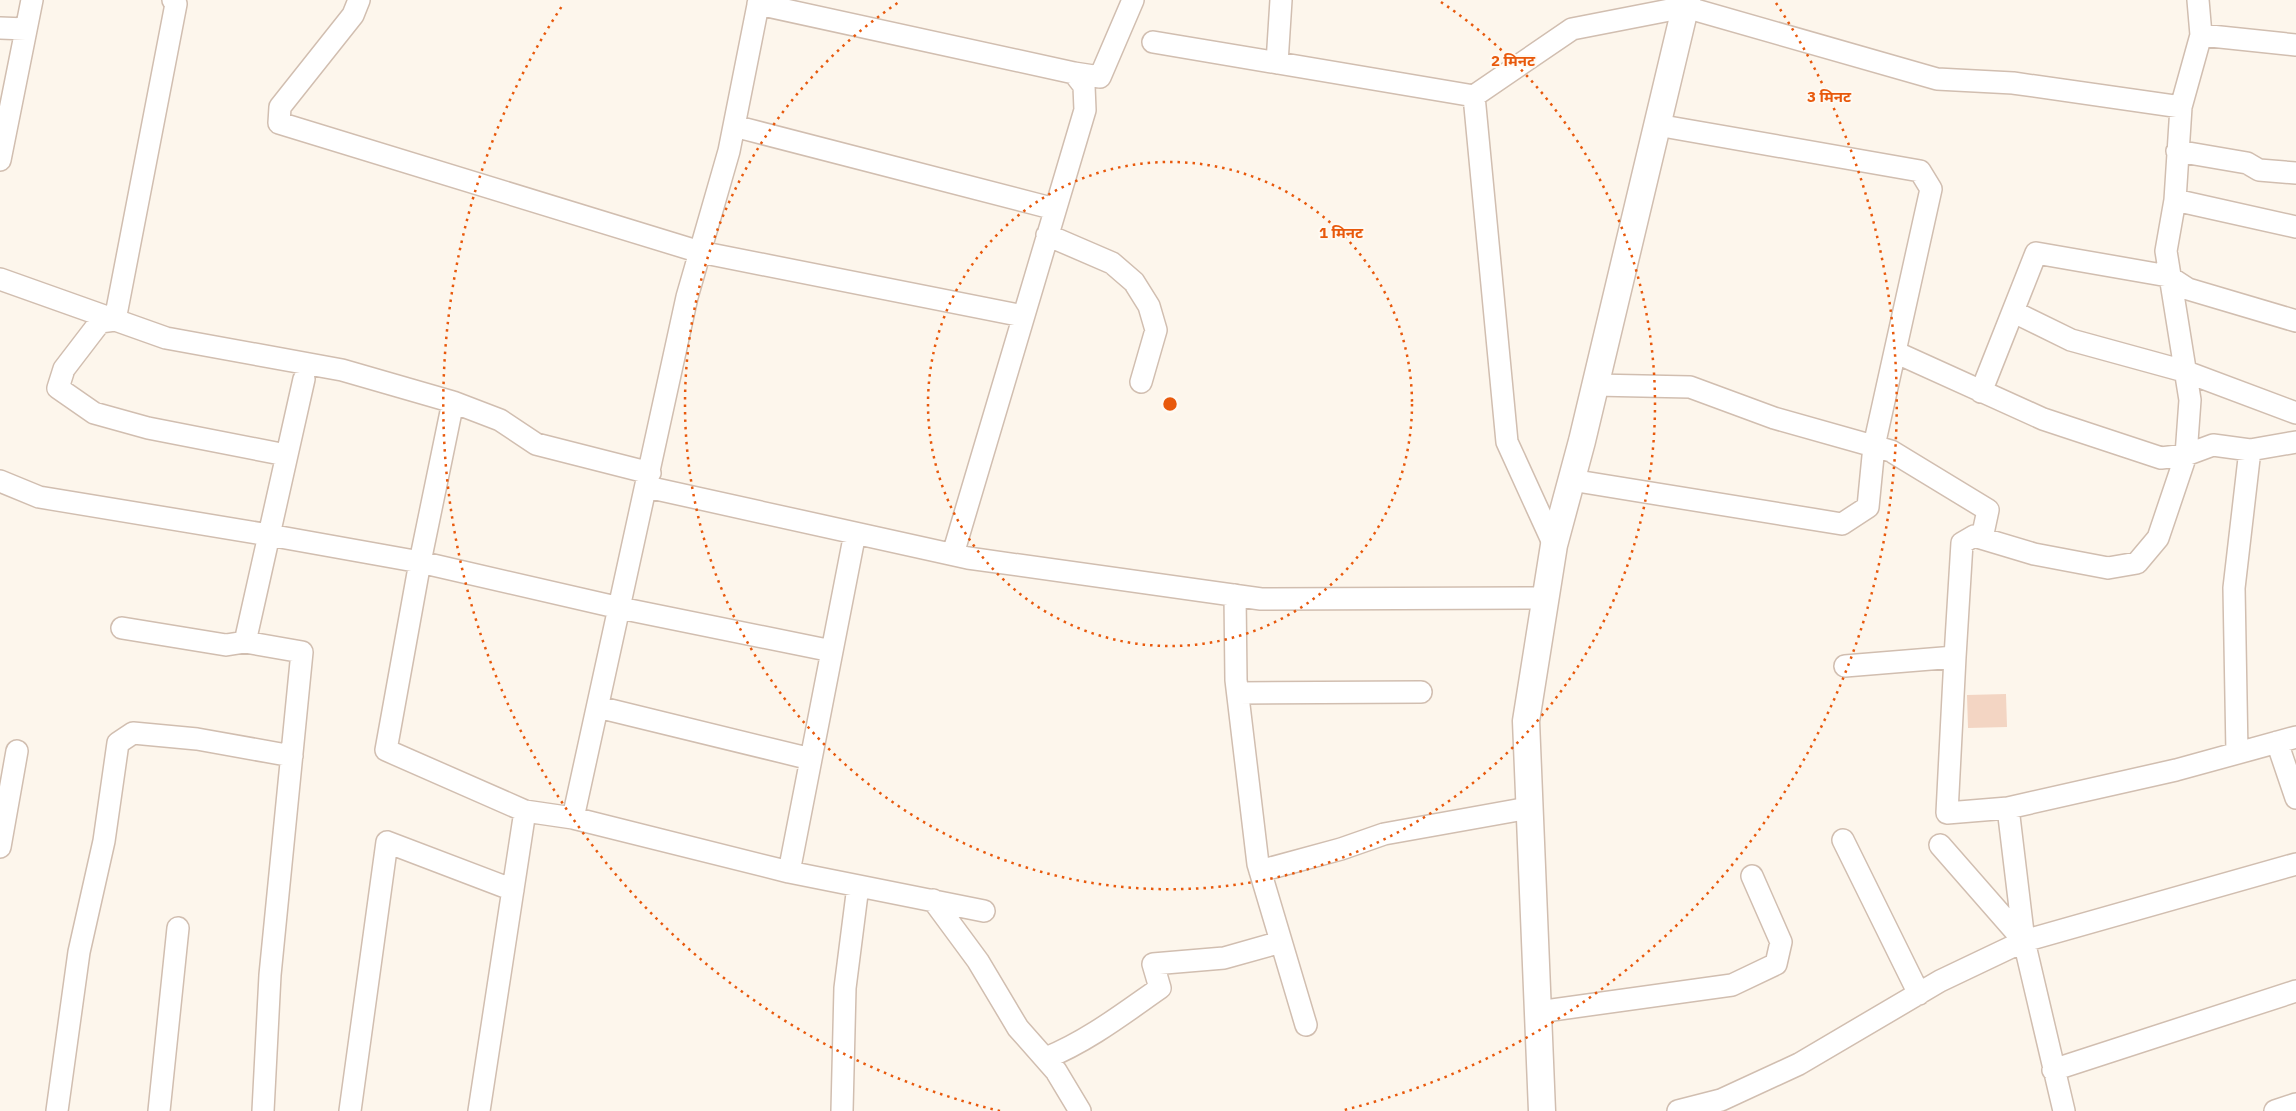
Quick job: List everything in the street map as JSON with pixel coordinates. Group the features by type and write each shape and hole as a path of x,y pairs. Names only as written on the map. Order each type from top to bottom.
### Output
{"street":[{"path":"0,160 32,0"},
{"path":"115,320 176,4 173,0"},
{"path":"359,0 353,15 280,107 279,123 700,252 1023,316"},
{"path":"573,818 649,480 687,297 734,126 759,2 1074,73 1100,77 1133,0"},
{"path":"1277,63 1280,0"},
{"path":"2198,0 2201,35 2181,107 2175,200 2166,252 2168,276 2190,400 2186,455 2158,538 2137,563 2108,568 2034,554 1974,536 1962,543 1947,814 2008,808 2176,770 2286,740 2296,798"},
{"path":"1153,42 1474,96 1572,29 1686,3 1937,79 2013,83 2181,107"},
{"path":"1542,1111 1526,721 1554,545 1595,385 1686,3"},
{"path":"0,28 26,29"},
{"path":"2201,35 2296,45"},
{"path":"952,554 1084,110 1084,86 1074,73"},
{"path":"1474,96 1507,442 1554,545"},
{"path":"1571,480 1842,524 1868,507 1874,446 1931,188 1920,171 1657,125"},
{"path":"734,126 1055,209"},
{"path":"2177,151 2247,163 2259,170 2296,173"},
{"path":"2175,200 2296,227"},
{"path":"1047,235 1112,263 1134,282 1149,306 1156,330 1141,382"},
{"path":"1981,392 2036,253 2168,276 2188,289 2296,321"},
{"path":"0,279 166,338 342,370 453,402 500,420 536,444 649,480 855,533 952,554 1261,599 1546,598"},
{"path":"2014,312 2071,340 2184,371 2296,412"},
{"path":"115,320 100,322 64,369 58,388 94,413 148,428 286,455"},
{"path":"1895,352 2043,419 2161,458 2186,455 2213,445 2250,450 2296,442"},
{"path":"245,642 304,379"},
{"path":"1595,385 1690,387 1774,418 1891,451 1988,510 1982,538"},
{"path":"453,402 420,562 386,750 525,811 573,818 789,872 984,911"},
{"path":"2237,753 2234,588 2250,450"},
{"path":"0,481 39,497 420,562 620,608 832,651"},
{"path":"789,872 855,533"},
{"path":"1235,595 1238,693 1260,871 1306,1026"},
{"path":"122,628 226,645 245,642 302,652 270,974 263,1111"},
{"path":"1845,666 1955,657"},
{"path":"1238,693 1421,692"},
{"path":"598,707 811,759"},
{"path":"57,1111 78,952 104,841 118,743 133,733 197,739 292,756"},
{"path":"0,847 17,751"},
{"path":"1260,871 1342,849 1384,834 1529,808"},
{"path":"2008,808 2024,941 2064,1111"},
{"path":"479,1111 525,811"},
{"path":"1843,840 1919,994"},
{"path":"350,1111 387,842 513,890"},
{"path":"1940,844 2024,941"},
{"path":"1678,1111 1721,1100 1799,1064 1919,994 2024,941 2296,864"},
{"path":"1538,1012 1732,986 1776,964 1781,942 1752,876"},
{"path":"842,1111 845,988 858,886"},
{"path":"933,900 978,961 1018,1028 1046,1058 1080,1111"},
{"path":"159,1111 178,928"},
{"path":"1046,1058 1064,1051 1100,1030 1160,988 1153,964 1224,958 1281,942"},
{"path":"2053,1070 2296,991"},
{"path":"2275,1111 2296,1104"}],"building":[{"path":"2006,694 2007,727 1968,728 1967,695"}]}
